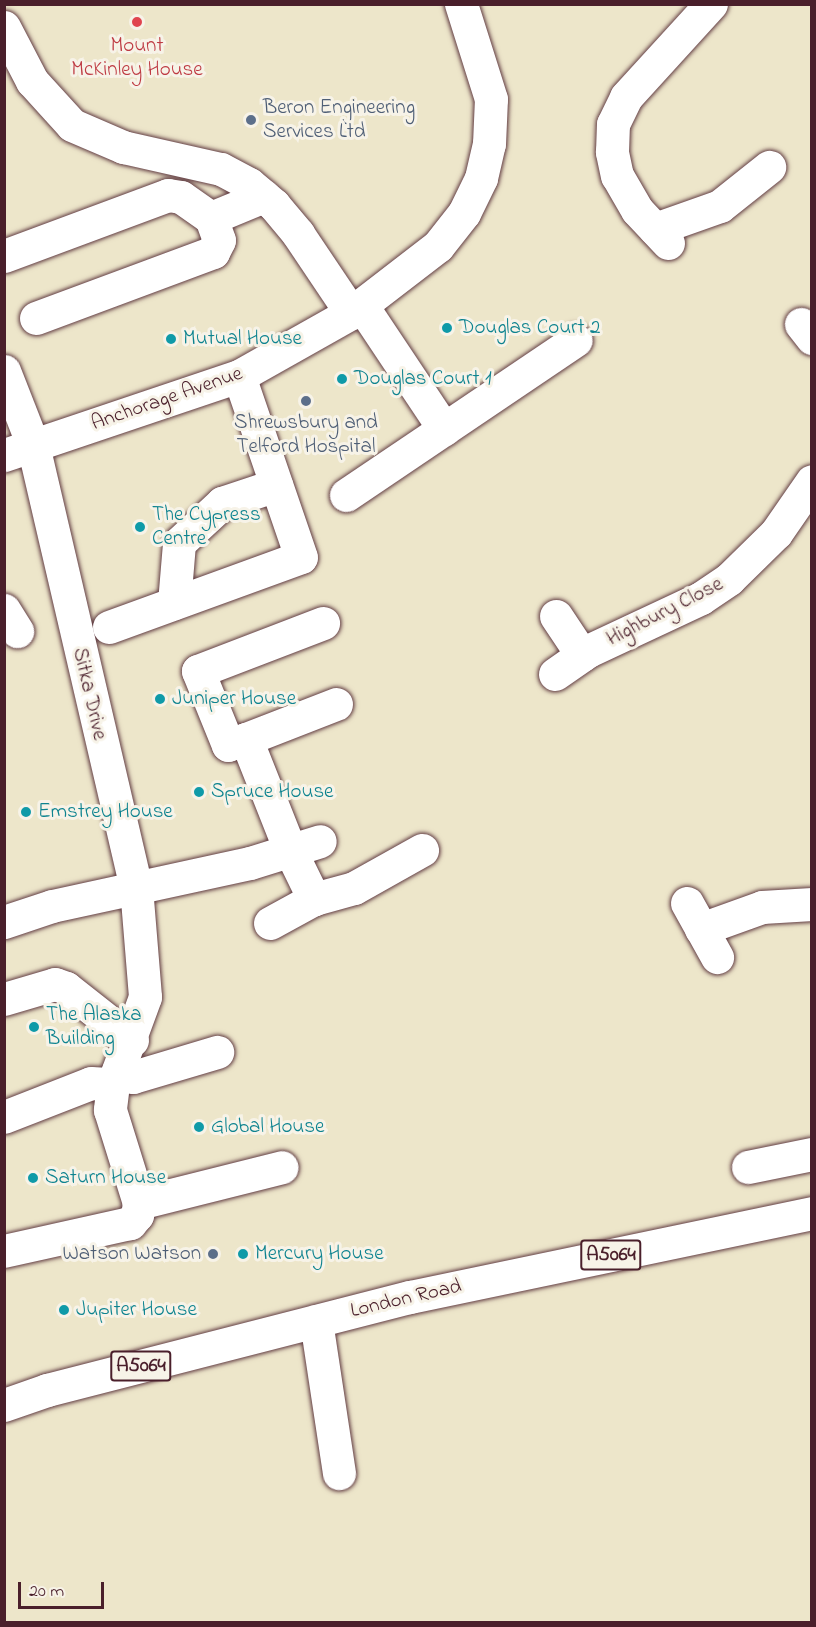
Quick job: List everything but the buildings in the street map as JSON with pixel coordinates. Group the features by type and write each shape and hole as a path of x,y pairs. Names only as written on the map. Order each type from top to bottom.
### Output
{"street":[{"name":"Anchorage Avenue","path":"19,450 239,376 356,310 438,246 464,213 481,178 489,144 490,99 460,4"},
{"path":"711,4 626,97 613,124 617,176 659,223 696,216 720,206 769,167"},
{"path":"4,27 32,81 72,125 123,147 185,158 221,169 264,196 298,234 444,429"},
{"path":"4,256 168,195 182,197 211,218 219,240 213,252 36,318"},
{"path":"211,218 264,196"},
{"path":"346,495 576,340"},
{"name":"Sitka Drive","path":"4,370 19,450 136,887 146,997 132,1040"},
{"path":"109,627 301,557 239,376"},
{"name":"Highbury Close","path":"555,674 582,655 701,598 729,579 776,533 812,481"},
{"path":"174,603 178,543 222,503 276,485"},
{"name":"Highbury Close","path":"556,616 582,655"},
{"path":"323,623 198,671 228,745 336,704"},
{"path":"246,739 305,845 314,898"},
{"path":"4,922 52,906 250,863 305,845"},
{"path":"270,923 314,898 354,888 422,850"},
{"path":"717,957 694,916 762,907 812,904"},
{"path":"4,999 54,984 66,988 132,1040 116,1077 111,1110 117,1141 139,1203 130,1223 4,1251"},
{"path":"4,1117 91,1083 116,1077 133,1077 217,1052"},
{"path":"748,1167 789,1151"},
{"path":"139,1203 282,1167"},
{"name":"London Road","path":"4,1406 47,1390 410,1297 812,1212"},
{"path":"316,1321 339,1473"}],"place":[{"name":"Mount McKinley House","path":"137,22"},
{"name":"Beron Engineering Services Ltd","path":"251,120"},
{"name":"Douglas Court 2","path":"447,328"},
{"name":"Mutual House","path":"171,339"},
{"name":"Douglas Court 1","path":"342,379"},
{"name":"Shrewsbury and Telford Hospital","path":"306,401"},
{"name":"The Cypress Centre","path":"140,527"},
{"name":"Juniper House","path":"160,699"},
{"name":"Spruce House","path":"199,792"},
{"name":"Emstrey House","path":"26,812"},
{"name":"The Alaska Building","path":"34,1027"},
{"name":"Global House","path":"199,1127"},
{"name":"Saturn House","path":"33,1178"},
{"name":"Watson Watson","path":"213,1254"},
{"name":"Mercury House","path":"243,1254"},
{"name":"Jupiter House","path":"64,1310"}]}
